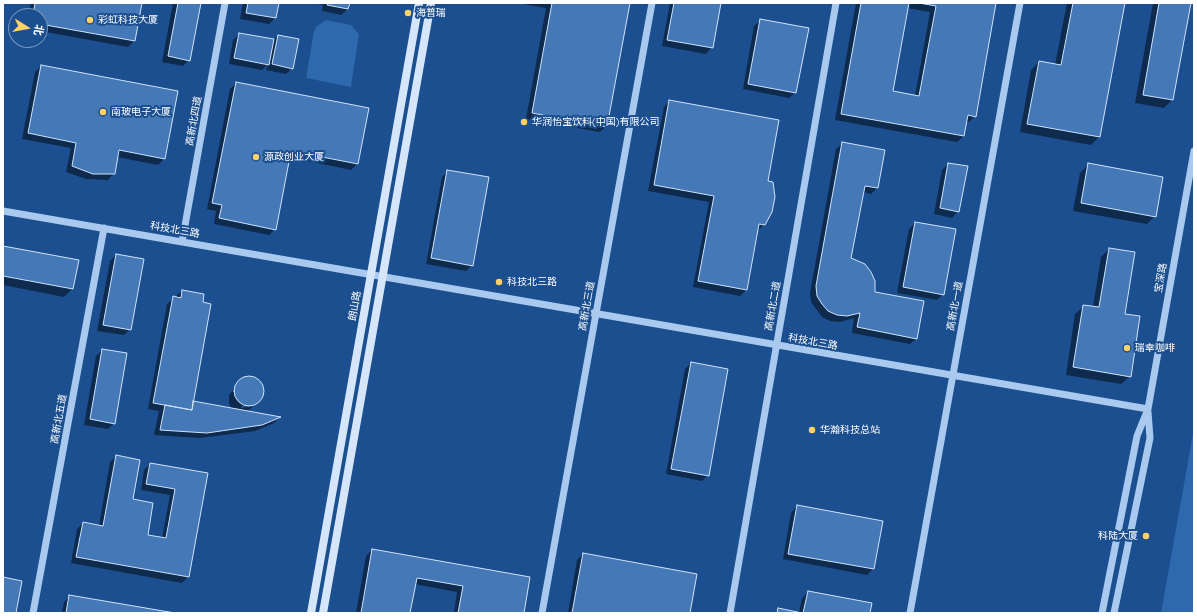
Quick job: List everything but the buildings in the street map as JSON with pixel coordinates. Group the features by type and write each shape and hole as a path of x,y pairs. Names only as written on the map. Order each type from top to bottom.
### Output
{"main road":[{"name":"朗山路","path":"310,613 418,3"},
{"path":"323,613 431,3"}],"street":[{"name":"高新北四道","path":"182,242 225,3"},
{"name":"高新北三道","path":"542,613 652,3"},
{"name":"高新北二道","path":"730,613 836,3"},
{"name":"高新北一道","path":"910,613 1020,3"},
{"name":"宝深路","path":"1102,613 1138,436 1148,409 1194,151"},
{"name":"科技北三路","path":"3,211 1148,409"},
{"name":"高新北五道","path":"34,613 104,228"},
{"name":"宝深路","path":"1114,613 1150,438 1148,409"}],"shaded area":[{"path":"326,20 351,25 359,34 351,87 306,78 314,31 317,26"},
{"path":"1194,428 1194,613 1161,613"}],"place":[{"name":"海普瑞","path":"408,13"},
{"name":"彩虹科技大厦","path":"90,20"},
{"name":"南玻电子大厦","path":"103,112"},
{"name":"华润怡宝饮料(中国)有限公司","path":"524,122"},
{"name":"源政创业大厦","path":"256,157"},
{"name":"科技北三路","path":"499,282"},
{"name":"瑞幸咖啡","path":"1127,348"},
{"name":"华瀚科技总站","path":"812,430"},
{"name":"科陆大厦","path":"1146,536"}]}
